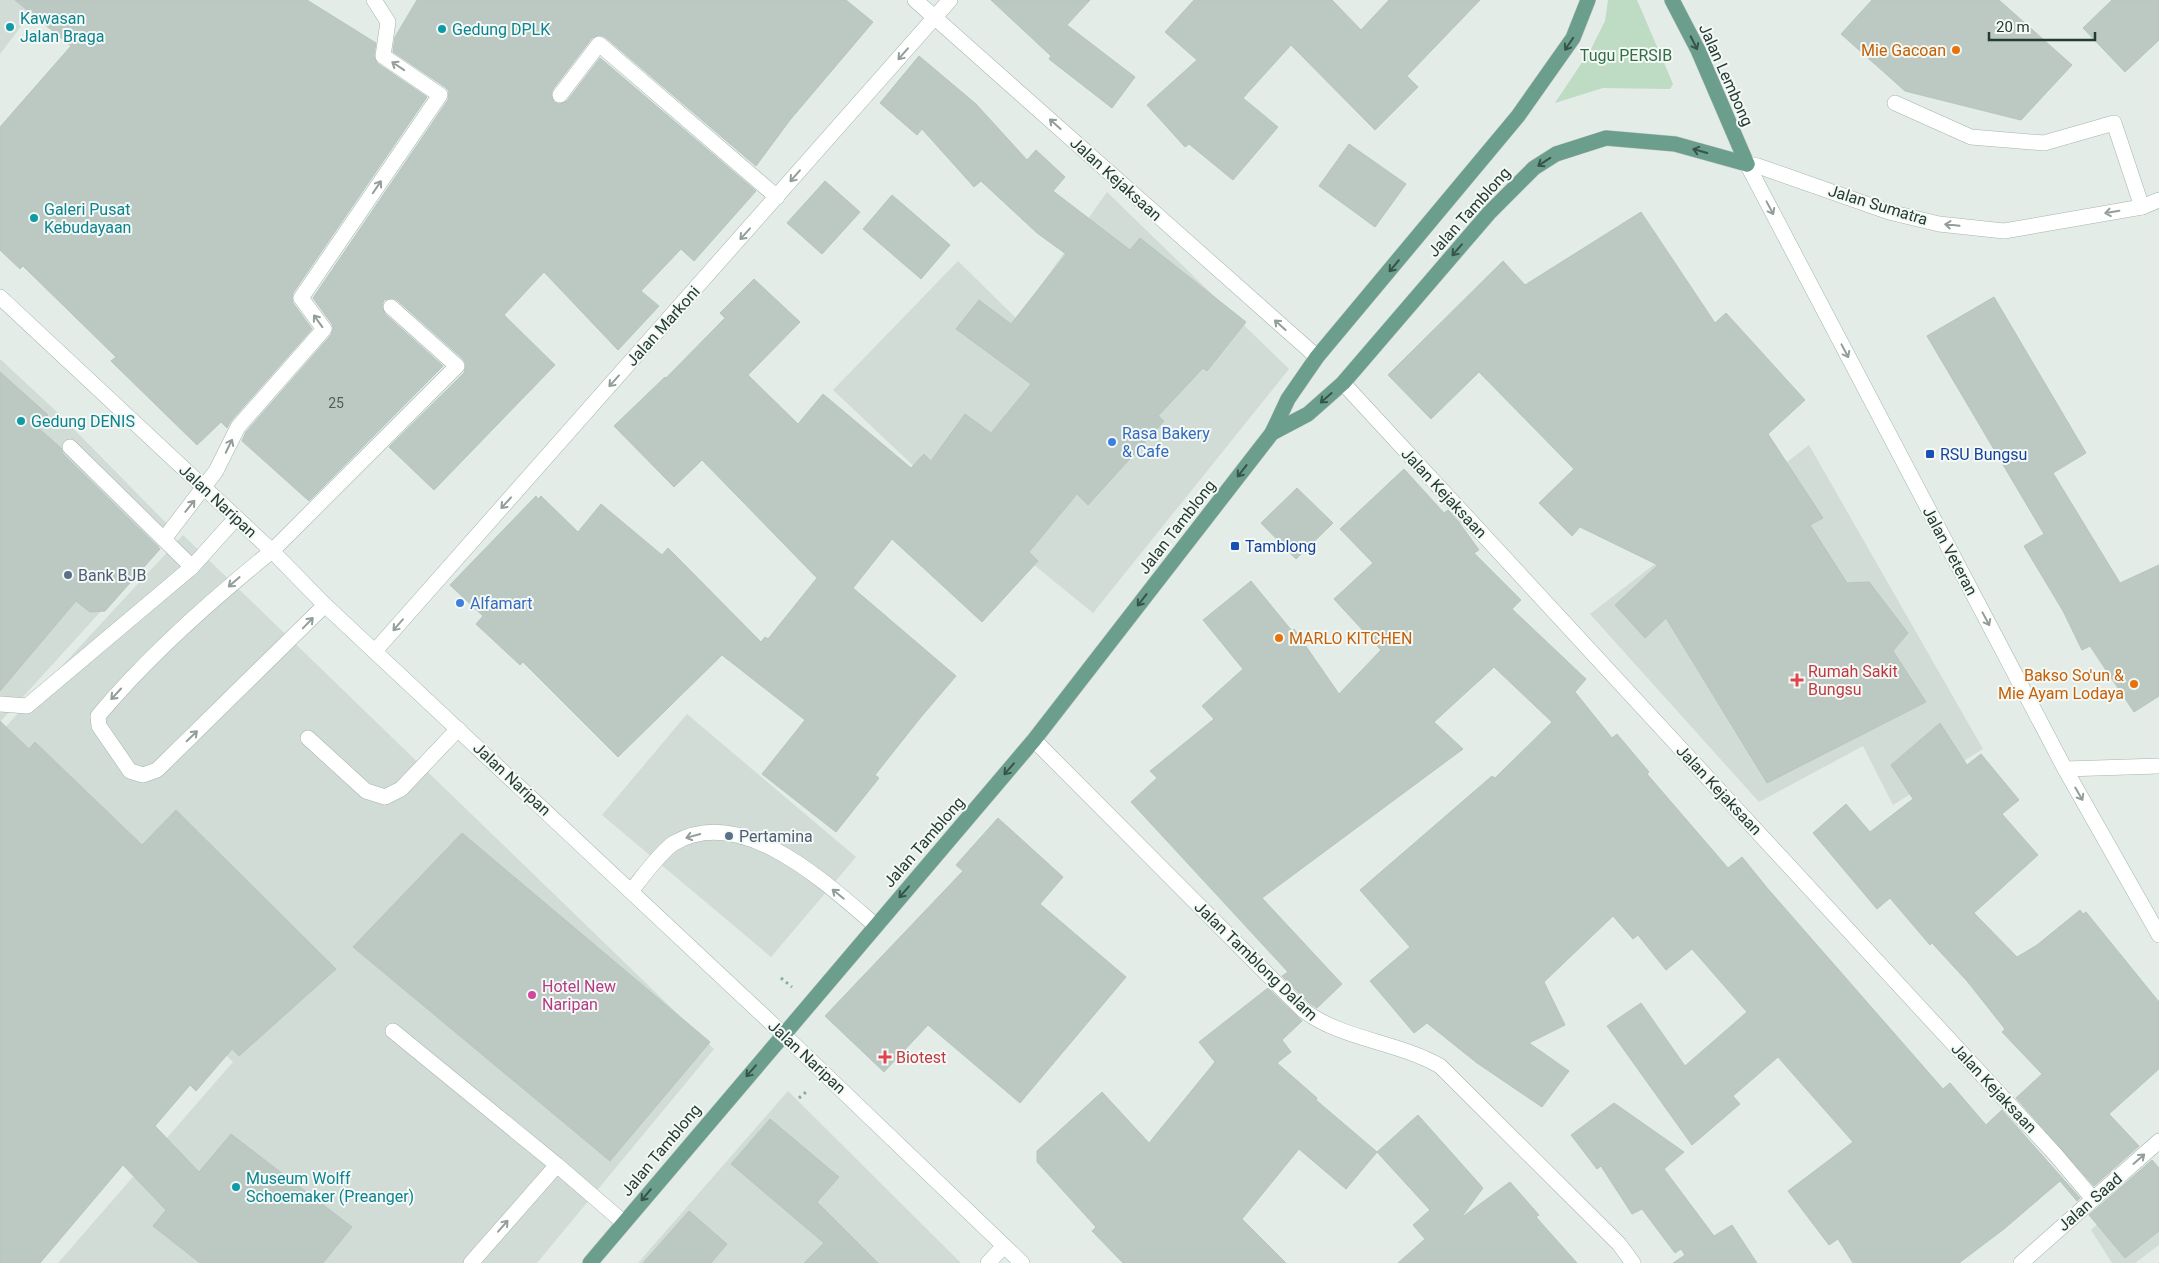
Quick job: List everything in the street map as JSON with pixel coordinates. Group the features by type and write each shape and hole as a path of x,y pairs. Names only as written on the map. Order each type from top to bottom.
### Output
{"main road":[{"name":"Jalan Tamblong","path":"590,1263 1034,740 1272,433 1288,399 1317,357 1518,116 1573,38 1588,0"},
{"name":"Jalan Lembong","path":"1672,0 1698,50 1747,164"},
{"name":"Jalan Tamblong","path":"1272,433 1308,414 1343,383 1489,213 1534,168 1556,154 1606,138 1675,144 1747,164"}],"street":[{"path":"164,539 216,471 238,427 324,330 301,298 440,95 383,56 388,22 374,0"},
{"name":"Jalan Kejaksaan","path":"915,0 1317,357"},
{"name":"Jalan Markoni","path":"375,651 950,0"},
{"path":"560,95 600,44 777,197"},
{"path":"1895,103 1971,137 2044,144 2114,123 2142,207"},
{"name":"Jalan Sumatra","path":"1747,164 1758,166 1889,212 1939,224 2004,231 2142,207 2159,200"},
{"name":"Jalan Veteran","path":"1747,164 2064,769 2159,935"},
{"name":"Jalan Naripan","path":"0,297 272,551 325,605 783,1034 1022,1263"},
{"path":"325,605 157,770 143,775 130,770 98,726 98,716 116,694 184,626 272,551 457,366 391,307"},
{"name":"Jalan Kejaksaan","path":"1343,383 2056,1154 2093,1199"},
{"path":"70,446 192,567"},
{"path":"0,704 27,706 192,567 236,518"},
{"path":"308,738 366,791 385,797 401,789 458,729"},
{"name":"Jalan Tamblong Dalam","path":"1034,740 1303,1010 1319,1022 1423,1056 1440,1066 1619,1244 1633,1263"},
{"path":"2064,769 2159,766"},
{"path":"631,891 672,844 692,835 719,832 761,843 806,868 875,925"},
{"path":"393,1031 557,1165 623,1222"},
{"name":"Jalan Saad","path":"2021,1263 2159,1141"},
{"path":"470,1263 557,1165"},
{"path":"988,1263 1004,1246"}],"shaded area":[{"name":"Kawasan Jalan Braga","path":"0,0 41,0 0,54"},
{"path":"1107,192 1289,369 1093,613 921,473 833,390 958,261 1017,319"},
{"name":"Bank BJB","path":"0,359 57,412 174,531 0,722"},
{"name":"Rumah Sakit Bungsu","path":"1809,445 1983,749 1893,805 1863,746 1759,802 1590,614"},
{"path":"183,535 714,1049 537,1263 58,1263 233,1062 0,838 0,733"},
{"name":"Pertamina","path":"687,714 856,857 771,957 602,815"},
{"path":"788,1091 961,1263 638,1263"},
{"path":"2159,1168 2159,1245 2135,1263 2112,1263 2091,1230"}],"green space":[{"name":"Tugu PERSIB","path":"1608,0 1637,0 1673,84 1670,89 1603,88 1555,103 1591,49 1605,21"}],"building":[{"path":"15,0 307,0 376,43 374,55 377,63 427,97 293,293 293,303 312,329 231,421 227,428 221,422 197,445 111,361 116,357 23,266 20,269 0,250 0,127 71,46"},
{"path":"417,0 846,0 873,22 790,120 756,166 605,37 600,35 592,38 553,89 551,94 554,102 559,104 567,101 600,58 756,191 694,261 681,249 641,291 659,306 618,350 544,272 504,315 555,365 434,490 389,447 464,373 466,364 463,359 397,300 392,298 384,300 382,306 385,314 443,366 309,501 242,441 246,432 331,335 332,324 313,298 448,100 449,91 445,87 393,52 395,37"},
{"path":"991,0 1090,0 1067,25 1135,77 1112,108 1049,59 1051,56"},
{"path":"1194,0 1332,0 1361,30 1389,0 1480,0 1407,76 1418,87 1375,130 1291,45 1243,98 1278,127 1233,180 1189,144 1185,147 1147,105 1197,60 1165,32"},
{"name":"Mie Gacoan","path":"1872,0 1999,0 2072,65 2021,120 1905,91 1841,34"},
{"path":"2112,0 2159,0 2159,40 2125,72 2083,28"},
{"path":"919,56 976,104 1027,160 1036,150 1065,177 1053,191 1130,250 1140,238 1246,322 1207,371 1203,368 1158,416 1164,421 1088,505 1077,494 1029,552 1038,561 982,622 892,539 853,588 956,676 875,775 879,778 836,832 762,774 805,720 722,655 618,757 523,662 520,665 476,624 483,616 450,585 536,496 538,499 541,496 578,532 601,504 662,555 668,548 761,642 765,637 768,639 817,578 702,460 674,487 614,426 666,378 725,318 720,313 754,279 800,322 748,375 798,424 823,394 911,468 924,454 931,461 965,414 991,433 1031,384 956,329 979,300 1011,324 1066,254 1037,233 981,181 974,187 922,129 917,135 880,103"},
{"path":"1349,144 1406,184 1375,227 1319,186"},
{"path":"825,181 860,212 822,254 787,223"},
{"path":"892,195 950,245 921,279 863,229"},
{"path":"1641,212 1715,323 1726,313 1805,400 1768,434 1823,518 1810,525 1847,583 1869,582 1908,633 1893,651 1926,702 1767,783 1666,618 1645,638 1615,605 1658,565 1580,527 1572,536 1539,503 1574,469 1479,372 1431,419 1388,375 1503,261 1525,285"},
{"path":"1994,297 2086,453 2053,473 2120,583 2159,565 2159,696 2134,712 2090,646 2082,650 2063,611 2024,546 2044,534 1927,336"},
{"name":"Bank BJB","path":"0,372 48,415 37,427 61,448 63,454 160,549 105,611 90,612 76,601 0,691"},
{"path":"1404,469 1444,513 1448,510 1458,521 1479,550 1474,553 1521,600 1512,609 1586,679 1575,692 1612,738 1617,734 1649,772 1647,774 1728,868 1742,857 1943,1089 1950,1083 1986,1125 2002,1110 2080,1198 2077,1201 2060,1181 2004,1229 1959,1263 1853,1263 1838,1239 1829,1245 1788,1191 1853,1142 1778,1057 1733,1096 1740,1104 1692,1145 1607,1026 1641,1003 1685,1066 1747,1012 1692,949 1666,970 1638,935 1633,939 1613,916 1544,982 1565,1025 1529,1043 1569,1071 1542,1107 1477,1063 1427,1023 1414,1033 1370,981 1410,947 1360,890 1492,776 1495,778 1552,722 1494,667 1434,722 1463,749 1262,898 1342,984 1317,1008 1309,1003 1282,976 1288,972 1131,802 1157,778 1150,771 1214,719 1202,706 1243,669 1203,620 1251,581 1292,631 1294,629 1339,694 1381,650 1334,599 1373,563 1340,529"},
{"path":"1297,488 1333,523 1296,559 1261,523"},
{"path":"0,721 29,749 35,742 142,845 176,810 336,969 239,1056 232,1049 196,1091 190,1085 155,1126 199,1172 231,1134 352,1227 323,1263 200,1263 153,1226 166,1210 123,1165 40,1263 0,1263"},
{"path":"1940,723 1967,765 1981,754 2019,800 2002,814 2038,855 1974,913 2017,957 2037,945 2080,910 2083,914 2086,912 2159,1002 2159,1069 2109,1114 2139,1146 2094,1186 2016,1098 2042,1074 2002,1032 2005,1029 1967,981 1932,943 1930,945 1890,898 1877,909 1813,833 1846,804 1870,832 1913,799 1891,765"},
{"path":"998,818 1063,877 1040,904 1126,977 1020,1103 928,1025 884,1072 825,1016 963,871 956,865"},
{"name":"Hotel New Naripan","path":"462,833 710,1042 610,1161 353,947"},
{"path":"1268,988 1302,1021 1282,1040 1291,1052 1277,1063 1317,1098 1316,1100 1377,1152 1346,1189 1299,1149 1242,1219 1286,1263 1123,1263 1092,1231 1096,1227 1037,1162 1037,1151 1102,1092 1149,1143 1215,1062 1199,1042"},
{"path":"1614,1103 1684,1152 1664,1169 1714,1236 1732,1225 1757,1263 1673,1263 1685,1255 1681,1249 1675,1253 1642,1209 1632,1214 1601,1166 1597,1169 1571,1135"},
{"path":"1418,1115 1483,1188 1461,1218 1510,1182 1539,1215 1536,1217 1577,1263 1398,1263 1425,1239 1413,1225 1430,1210 1377,1152"},
{"path":"770,1119 839,1177 817,1202 878,1263 804,1263 824,1243 731,1164"},
{"path":"2152,1160 2159,1168 2159,1231 2125,1258 2089,1215"},
{"path":"689,1211 727,1244 711,1263 643,1263"}],"place":[{"name":"Kawasan Jalan Braga","path":"10,27"},
{"name":"Gedung DPLK","path":"442,29"},
{"name":"Mie Gacoan","path":"1956,50"},
{"name":"Galeri Pusat Kebudayaan","path":"34,218"},
{"name":"Gedung DENIS","path":"21,421"},
{"name":"Rasa Bakery & Cafe","path":"1112,442"},
{"name":"RSU Bungsu","path":"1930,454"},
{"name":"Tamblong","path":"1235,546"},
{"name":"Bank BJB","path":"68,575"},
{"name":"Alfamart","path":"460,603"},
{"name":"MARLO KITCHEN","path":"1279,638"},
{"name":"Rumah Sakit Bungsu","path":"1797,680"},
{"name":"Bakso So'un & Mie Ayam Lodaya","path":"2134,684"},
{"name":"Pertamina","path":"729,836"},
{"name":"Hotel New Naripan","path":"532,995"},
{"name":"Biotest","path":"885,1057"},
{"name":"Museum Wolff Schoemaker (Preanger)","path":"236,1187"}]}
